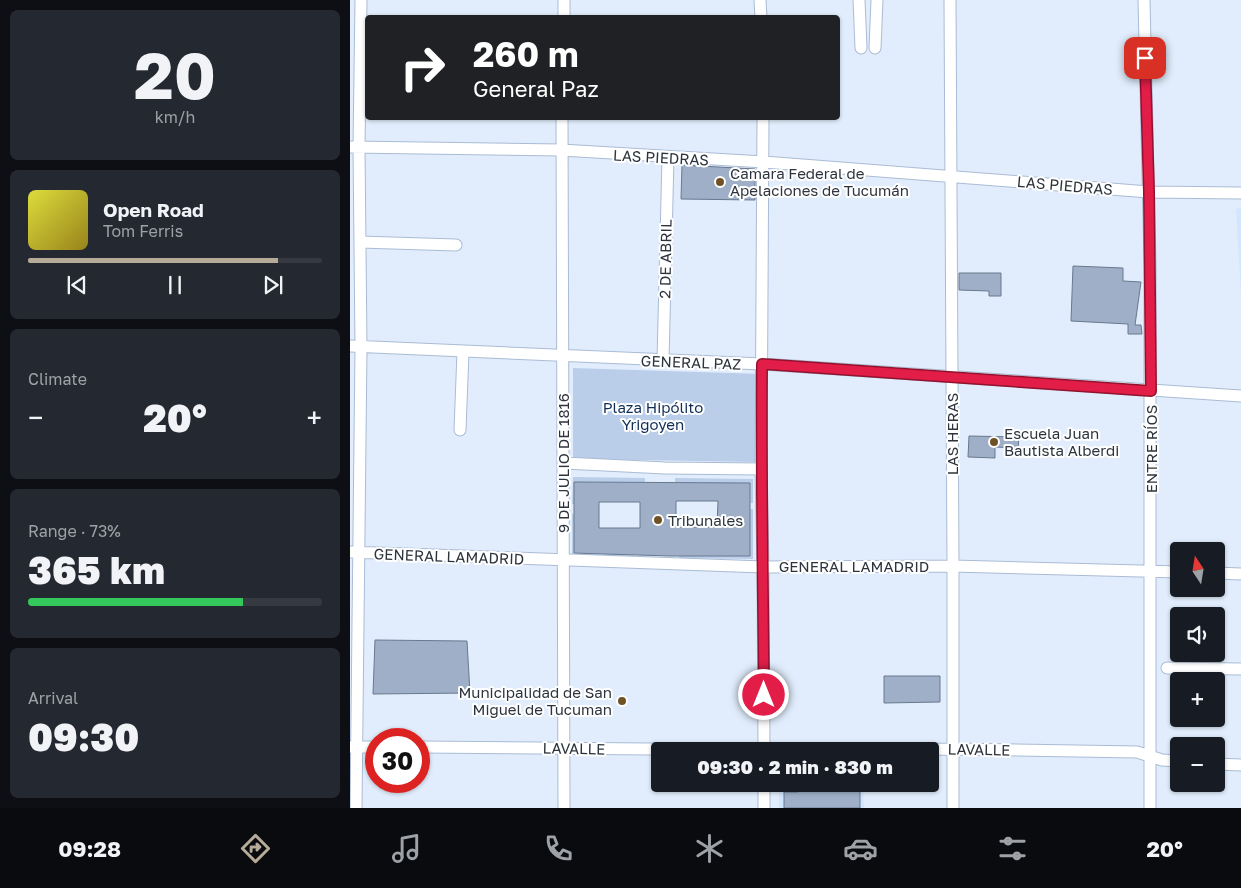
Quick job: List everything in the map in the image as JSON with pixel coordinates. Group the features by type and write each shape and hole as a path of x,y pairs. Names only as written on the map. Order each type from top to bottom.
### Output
{"street":[{"path":"356,808 354,747 355,346 360,242 354,147 360,0"},
{"path":"564,0 564,15"},
{"path":"760,0 761,15"},
{"path":"859,0 861,48"},
{"path":"875,48 878,0"},
{"name":"LAS HERAS","path":"950,0 953,808"},
{"name":"ENTRE RÍOS","path":"1144,0 1149,192 1151,391 1150,808"},
{"name":"9 DE JULIO DE 1816","path":"562,120 564,463 562,748 564,808"},
{"path":"763,120 761,469 764,742"},
{"name":"LAS PIEDRAS","path":"354,147 561,150 668,158 764,162 1149,192 1241,193"},
{"name":"2 DE ABRIL","path":"663,360 668,158"},
{"path":"360,242 456,245"},
{"name":"GENERAL PAZ","path":"355,346 563,357 762,364 1241,396"},
{"path":"460,430 463,352"},
{"path":"564,463 665,468 761,469"},
{"name":"GENERAL LAMADRID","path":"355,552 763,566 953,566 1170,572"},
{"path":"1225,573 1241,574"},
{"path":"1167,668 1241,669"},
{"name":"LAVALLE","path":"430,747 651,749"},
{"name":"LAVALLE","path":"939,749 1136,752 1170,760"},
{"path":"1225,764 1241,765"},
{"path":"764,792 764,808"}],"shaded area":[{"path":"1241,208 1241,296 1236,209"},
{"path":"779,792 863,792 864,808 779,808"}],"green space":[{"name":"Plaza Hipólito Yrigoyen","path":"573,368 761,374 757,462 573,459"},
{"path":"573,477 645,478 645,482 575,482 574,504 572,504"},
{"path":"675,478 753,479 753,503 750,503 749,483 675,483"},
{"path":"750,509 753,509 753,559 679,558 679,555"},
{"path":"572,513 634,554 634,557 572,555"}],"building":[{"name":"Camara Federal de Apelaciones de Tucumán","path":"682,165 755,169 755,200 681,199"},
{"path":"1073,266 1123,268 1123,281 1141,282 1135,325 1141,325 1142,334 1128,334 1128,324 1071,321"},
{"path":"959,273 1001,273 1001,296 989,296 989,291 959,290"},
{"name":"Escuela Juan Bautista Alberdi","path":"969,436 1019,437 1018,448 995,447 995,458 968,457"},
{"name":"Tribunales","path":"574,482 750,483 750,556 574,553","holes":["676,501 718,501 717,527 676,527","599,502 640,502 640,528 599,528"]},
{"path":"375,640 467,641 470,693 373,694"},
{"path":"884,676 940,676 940,702 884,703"},
{"path":"784,792 860,792 860,808 784,808"}],"place":[{"name":"Camara Federal de Apelaciones de Tucumán","path":"720,182"},
{"name":"Escuela Juan Bautista Alberdi","path":"994,442"},
{"name":"Tribunales","path":"658,520"},
{"name":"Municipalidad de San Miguel de Tucuman","path":"622,701"}],"route":[{"path":"764,695 761,469 762,364 1151,391 1149,192 1145,58"}]}
